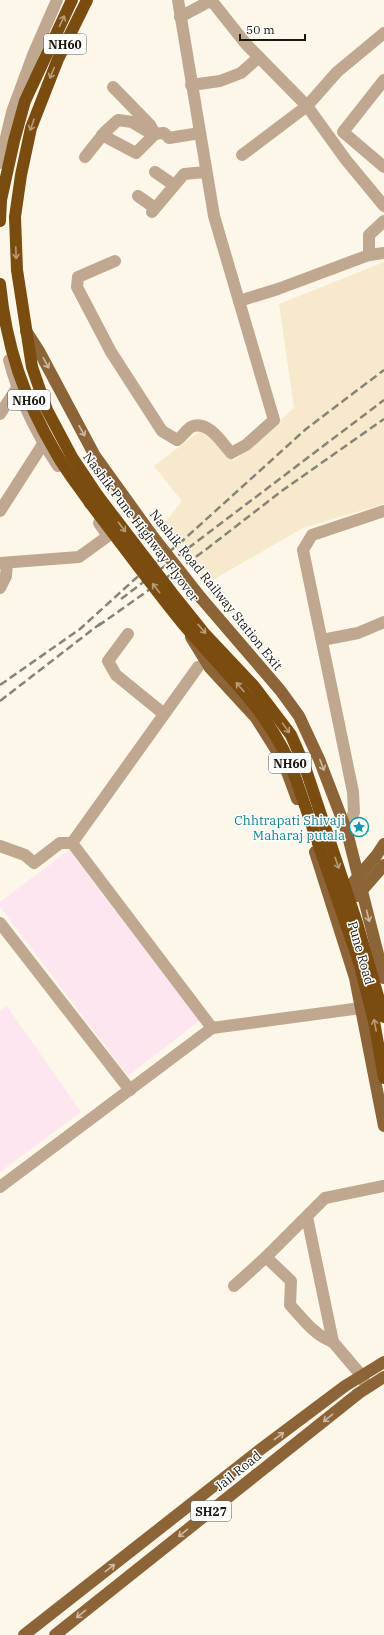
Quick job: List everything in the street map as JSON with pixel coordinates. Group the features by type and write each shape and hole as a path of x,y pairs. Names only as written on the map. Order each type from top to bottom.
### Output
{"highway":[{"name":"NH60","path":"0,221 1,200 14,141 25,101 72,0"},
{"name":"Nashik Pune Highway Flyover","path":"86,0 58,59 31,128 21,175 15,217 17,270 32,367 47,410 94,500 184,624 265,717 280,742 291,766 359,962 374,1021 384,1078"},
{"name":"Nashik Pune Highway Flyover","path":"0,284 3,311 14,361 29,400 56,454 204,632 253,685 290,735 305,767 357,923 384,1017"}],"main road":[{"name":"Nashik Road Railway Station Exit","path":"26,331 39,351 95,456 154,538 202,598 280,690 299,716 319,759 347,832 384,978"},
{"name":"Pune Road","path":"184,624 201,663 256,718 283,761 312,842 355,978 384,1126"},
{"path":"334,912 384,844"},
{"path":"334,912 362,891 384,865"},
{"path":"24,1635 255,1454 365,1373 384,1362"},
{"name":"Jail Road","path":"62,1633 367,1387 384,1377"}],"street":[{"path":"0,163 12,112 33,54 58,0"},
{"path":"115,261 78,277 77,287 111,352 162,431 177,440 190,428 198,425 207,428 231,453 246,445 274,420 214,216 178,0"},
{"path":"180,17 210,1 259,57 307,106 346,160 384,206"},
{"path":"242,155 307,106 337,72 384,33"},
{"path":"192,85 220,81 242,73 259,57"},
{"path":"382,162 343,132 384,80"},
{"path":"113,87 150,125 155,134"},
{"path":"85,157 115,121 120,120 132,122 155,134 164,133 173,138 200,134"},
{"path":"102,135 136,153 155,134"},
{"path":"155,172 174,185"},
{"path":"138,196 153,210 184,174 206,172"},
{"path":"369,255 369,235 384,221"},
{"path":"239,301 278,289 369,255 384,252"},
{"path":"0,316 17,388 43,444 108,536 79,557 3,563 6,576 0,588"},
{"path":"0,414 17,388"},
{"path":"0,511 43,444"},
{"path":"347,832 354,812 353,792 303,550 312,535 384,511"},
{"path":"322,640 358,633 384,622"},
{"path":"128,634 108,661 116,675 164,714"},
{"path":"72,843 201,663"},
{"path":"0,846 25,855 34,863 60,843 72,843"},
{"path":"72,843 212,1028"},
{"path":"0,923 130,1090"},
{"path":"0,1188 212,1028 361,1008"},
{"path":"234,1286 266,1258 325,1198 384,1186"},
{"path":"307,1217 333,1342"},
{"path":"266,1258 291,1280 290,1305 310,1328 325,1339 333,1342 365,1373 367,1387"}],"shaded area":[{"path":"384,262 384,504 303,528 204,585 163,525 182,501 154,466 204,428 234,461 294,408 279,304"},
{"path":"69,850 199,1021 128,1076 0,907 0,902"},
{"path":"7,1006 81,1112 0,1172 0,1011"}],"railway":[{"path":"0,685 80,629 135,579 180,543 306,429 384,370"},
{"path":"121,599 384,400"},
{"path":"98,626 204,551 283,490 384,419"},
{"path":"0,701 101,623"}],"place":[{"name":"Chhtrapati Shivaji Maharaj putala","path":"359,827"}]}
